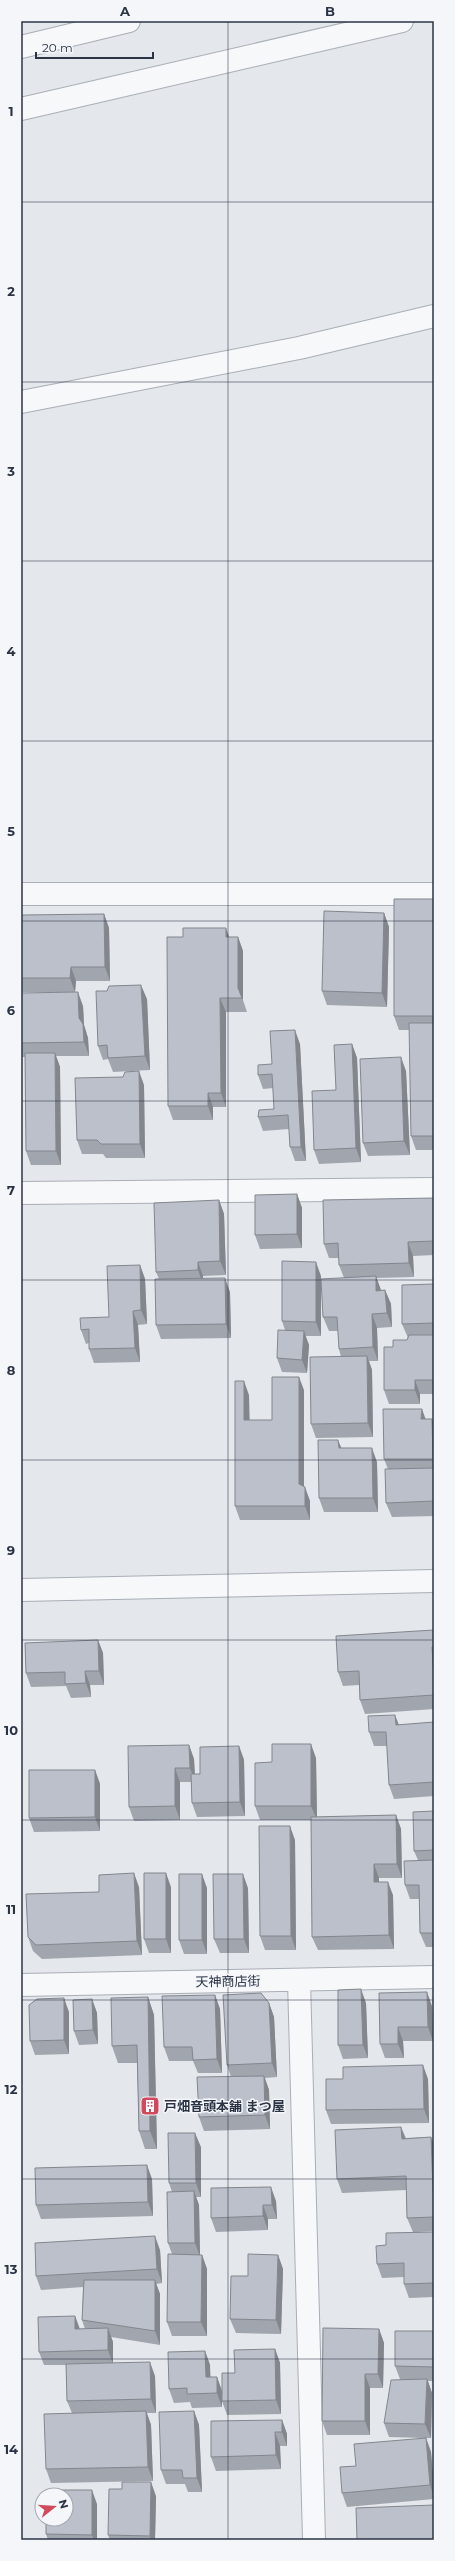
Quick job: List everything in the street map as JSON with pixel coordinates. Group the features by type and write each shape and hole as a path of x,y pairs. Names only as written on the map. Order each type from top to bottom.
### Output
{"street":[{"path":"21,47 129,21"},
{"path":"21,109 402,21"},
{"path":"21,402 298,348 434,316"},
{"path":"21,894 434,894"},
{"path":"21,1193 434,1189"},
{"path":"21,1590 434,1581"},
{"name":"天神商店街","path":"21,1985 434,1977"},
{"path":"299,1980 314,2540"}],"building":[{"path":"394,899 434,899 434,1016 394,1016"},
{"path":"324,911 384,913 382,993 322,991"},
{"path":"104,914 105,967 71,967 70,978 21,978 21,917 23,915"},
{"path":"183,928 226,928 226,937 238,937 238,988 242,998 220,998 221,1093 208,1093 208,1106 168,1106 167,937 183,937"},
{"path":"141,985 145,1056 108,1058 107,1045 98,1046 96,991 107,991 109,986"},
{"path":"78,992 79,1018 83,1024 84,1042 21,1043 21,993"},
{"path":"409,1023 434,1023 434,1136 411,1136"},
{"path":"295,1030 301,1147 290,1147 288,1115 258,1117 259,1110 274,1109 272,1074 258,1075 258,1065 272,1064 270,1031"},
{"path":"352,1044 356,1148 314,1150 312,1091 336,1090 334,1045"},
{"path":"25,1053 55,1053 56,1151 26,1151"},
{"path":"401,1057 404,1141 363,1143 360,1059"},
{"path":"139,1071 140,1144 101,1144 97,1140 77,1140 75,1078 123,1077 125,1072"},
{"path":"297,1194 297,1234 255,1235 255,1195"},
{"path":"434,1198 434,1241 408,1242 409,1263 339,1265 338,1243 324,1244 323,1200"},
{"path":"219,1200 220,1261 198,1262 198,1270 156,1272 154,1203"},
{"path":"282,1261 316,1262 316,1322 282,1321"},
{"path":"140,1265 141,1310 133,1311 135,1348 89,1349 89,1329 81,1330 80,1318 109,1317 107,1266"},
{"path":"376,1276 376,1291 385,1290 387,1313 372,1314 373,1347 339,1349 337,1317 323,1317 321,1279"},
{"path":"225,1278 226,1324 156,1325 155,1279"},
{"path":"434,1284 434,1323 402,1324 402,1285"},
{"path":"278,1330 304,1331 302,1360 277,1358"},
{"path":"409,1335 434,1335 434,1380 415,1380 415,1390 384,1390 384,1347 393,1347 393,1340 407,1340"},
{"path":"367,1356 368,1423 311,1424 310,1357"},
{"path":"272,1377 299,1377 299,1484 305,1487 305,1506 235,1506 235,1381 244,1381 244,1420 272,1420"},
{"path":"383,1409 422,1409 421,1419 432,1419 433,1459 384,1459"},
{"path":"318,1440 338,1440 339,1448 372,1448 373,1498 319,1498"},
{"path":"434,1468 434,1501 386,1503 385,1469"},
{"path":"434,1630 434,1647 432,1647 434,1695 360,1700 359,1671 338,1672 336,1636"},
{"path":"98,1640 99,1671 85,1671 86,1683 65,1684 65,1672 26,1673 25,1643"},
{"path":"395,1715 396,1725 434,1722 434,1782 389,1785 386,1732 369,1732 368,1716"},
{"path":"272,1744 311,1744 311,1806 255,1806 255,1763 272,1762"},
{"path":"189,1745 190,1768 175,1768 175,1806 129,1807 128,1746"},
{"path":"239,1746 240,1802 192,1803 191,1774 200,1774 200,1747"},
{"path":"29,1770 95,1770 95,1817 29,1818"},
{"path":"434,1811 434,1850 414,1851 413,1812"},
{"path":"396,1815 397,1864 374,1864 374,1882 388,1882 389,1935 312,1937 311,1817"},
{"path":"259,1826 290,1826 291,1936 260,1936"},
{"path":"434,1860 434,1933 420,1933 419,1885 405,1885 404,1861"},
{"path":"134,1873 137,1941 36,1945 28,1937 26,1894 99,1892 99,1875"},
{"path":"144,1873 166,1873 166,1939 144,1939"},
{"path":"179,1874 202,1874 202,1940 179,1940"},
{"path":"213,1874 243,1874 244,1939 214,1939"},
{"path":"361,1989 363,2045 338,2045 338,1990"},
{"path":"427,1992 428,2027 398,2027 398,2044 380,2044 379,1993"},
{"path":"261,1993 269,2003 272,2063 227,2065 223,1995"},
{"path":"215,1995 217,2059 193,2060 192,2047 164,2047 162,1996"},
{"path":"148,1997 150,2131 139,2131 137,2045 112,2046 111,1998"},
{"path":"64,1998 64,2040 30,2041 29,2005 37,1999"},
{"path":"92,1999 93,2030 74,2031 73,2000"},
{"path":"423,2065 424,2109 326,2110 326,2079 343,2079 343,2067"},
{"path":"264,2076 265,2115 199,2117 197,2077"},
{"path":"401,2127 402,2139 431,2137 434,2217 407,2218 406,2176 337,2179 335,2130"},
{"path":"168,2133 195,2133 196,2183 169,2183"},
{"path":"147,2165 148,2202 36,2205 35,2168"},
{"path":"271,2187 272,2205 263,2205 263,2216 211,2218 211,2188"},
{"path":"194,2191 195,2243 168,2243 167,2192"},
{"path":"433,2232 434,2283 404,2284 404,2263 377,2264 376,2246 386,2245 386,2233"},
{"path":"155,2236 157,2269 36,2276 35,2243"},
{"path":"168,2254 202,2255 201,2322 167,2322"},
{"path":"248,2254 278,2255 276,2320 230,2319 231,2276 248,2276"},
{"path":"84,2280 155,2280 155,2331 82,2320"},
{"path":"75,2316 75,2329 108,2328 108,2350 39,2352 38,2317"},
{"path":"323,2328 379,2329 378,2374 365,2374 365,2421 322,2421"},
{"path":"395,2331 433,2331 433,2367 395,2366"},
{"path":"275,2349 276,2400 222,2401 222,2373 235,2373 234,2350"},
{"path":"205,2351 206,2377 217,2377 217,2393 187,2394 187,2388 169,2389 168,2352"},
{"path":"150,2362 151,2399 67,2401 66,2364"},
{"path":"427,2379 425,2424 384,2423 391,2380"},
{"path":"146,2411 148,2467 46,2469 44,2414"},
{"path":"194,2411 197,2478 183,2478 182,2470 161,2470 159,2412"},
{"path":"282,2420 282,2432 275,2432 276,2455 211,2457 211,2421"},
{"path":"426,2438 430,2485 342,2493 340,2467 356,2466 354,2444"},
{"path":"122,2482 151,2482 150,2536 108,2535 109,2489 122,2489"},
{"path":"74,2490 92,2490 92,2535 46,2534 46,2527 74,2527"},
{"path":"434,2505 434,2540 357,2540 356,2508"}],"place":[{"name":"戸畑音頭本舗 まつ屋","path":"150,2106"}]}
